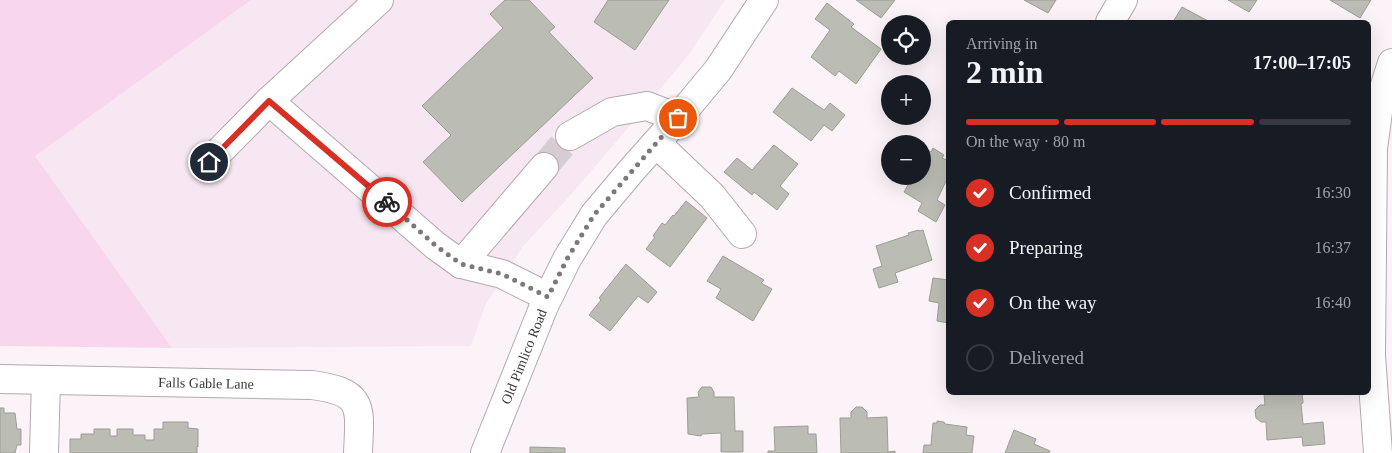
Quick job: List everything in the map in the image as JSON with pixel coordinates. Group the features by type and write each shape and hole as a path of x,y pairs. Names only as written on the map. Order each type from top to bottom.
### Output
{"street":[{"path":"209,162 269,101 379,0"},
{"name":"Old Pimlico Road","path":"485,453 548,297 567,259 594,215 718,70 764,0"},
{"path":"1111,20 1122,0"},
{"path":"1378,453 1371,356 1378,212 1373,149 1379,104 1392,63"},
{"path":"269,101 436,246 461,264 502,274 548,297"},
{"path":"570,136 612,112 647,106 678,118"},
{"path":"656,143 712,196 742,234"},
{"path":"461,264 544,167"},
{"name":"Falls Gable Lane","path":"0,379 312,385 334,388 349,395 358,406 360,418 358,453"},
{"path":"44,453 46,380"}],"shaded area":[{"path":"0,0 251,0 35,156 172,348 0,346"},
{"path":"251,0 725,0 690,53 568,198 523,246 485,306 471,346 172,348 34,156"}],"building":[{"path":"505,0 529,0 555,27 549,32 593,78 462,202 423,162 451,135 422,106 503,28 490,14"},
{"path":"608,0 669,0 635,50 594,22"},
{"path":"856,0 895,0 883,15 881,15 881,18"},
{"path":"1024,0 1056,0 1048,13"},
{"path":"1228,0 1257,0 1249,12"},
{"path":"1330,0 1371,0 1360,18"},
{"path":"827,3 854,24 851,27 881,49 856,84 839,71 835,76 811,57 830,30 815,19"},
{"path":"1182,7 1206,20 1174,20"},
{"path":"792,88 824,110 830,103 845,115 832,131 824,125 811,141 773,112"},
{"path":"774,145 798,164 780,186 789,194 777,210 754,192 752,195 724,172 737,158 752,170"},
{"path":"933,148 944,155 942,158 946,160 946,181 937,200 945,205 936,222 918,211 922,203 904,192 908,185 931,185 931,152"},
{"path":"686,201 707,218 670,267 646,249 662,223 665,225"},
{"path":"923,230 932,260 895,273 898,282 879,288 873,269 882,266 876,246"},
{"path":"723,256 764,280 761,283 772,289 753,321 716,298 721,289 707,281"},
{"path":"626,264 657,292 648,303 638,296 610,331 589,315 601,300 599,298"},
{"path":"933,278 946,280 946,322 937,321 939,303 929,301"},
{"path":"702,387 711,387 714,397 734,397 735,431 743,431 743,452 721,452 721,433 702,434 701,436 688,434 687,398 699,397 698,392"},
{"path":"1264,395 1302,395 1303,424 1323,422 1325,444 1303,446 1302,437 1267,440 1266,422 1261,422 1256,418 1255,410 1260,405 1265,405"},
{"path":"856,407 862,407 867,412 867,418 887,417 888,452 895,451 895,453 841,453 840,418 851,418 851,412"},
{"path":"0,408 4,408 4,413 15,413 17,429 21,429 21,445 17,445 15,453 0,453"},
{"path":"937,421 967,427 966,435 974,436 972,453 923,453 924,445 931,445 933,423 937,423"},
{"path":"163,422 188,422 188,428 198,429 197,453 70,453 70,439 81,439 81,434 94,434 94,429 110,429 110,436 117,436 117,429 133,429 133,435 145,435 145,440 154,440 154,429 163,429"},
{"path":"808,426 808,434 816,434 817,453 768,453 768,451 775,451 774,427"},
{"path":"1014,430 1036,439 1034,444 1050,451 1049,453 1005,453"},
{"path":"530,447 565,448 565,453 530,453"}],"tunnel":[{"path":"544,167 570,136"}],"way so far":[{"path":"387,202 436,246 461,264 502,274 548,297 567,259 594,215 678,118"}],"route":[{"path":"209,162 269,101 387,202"}]}
